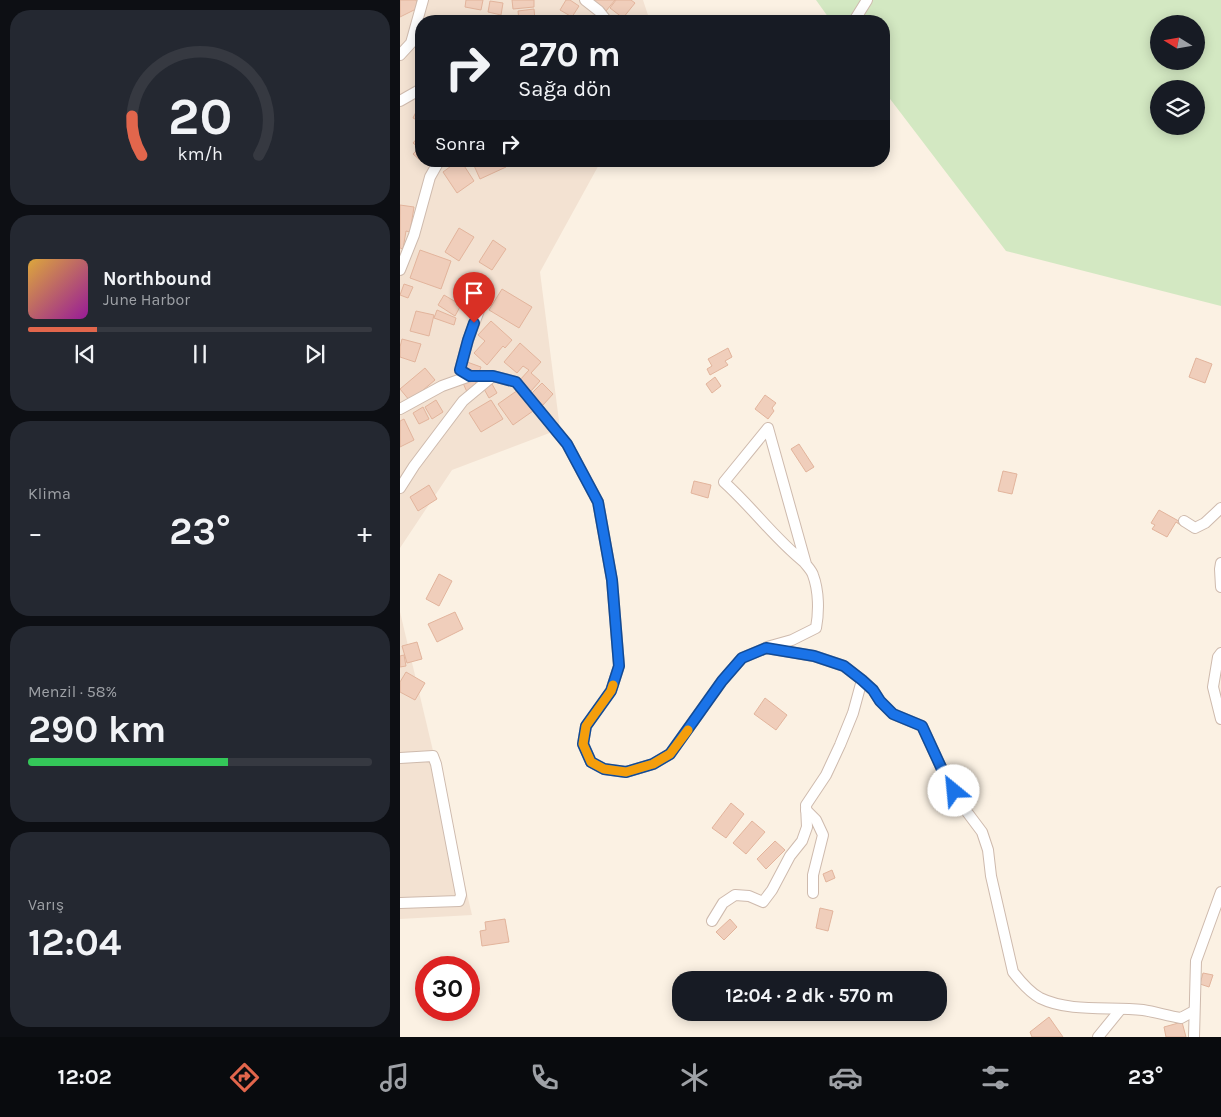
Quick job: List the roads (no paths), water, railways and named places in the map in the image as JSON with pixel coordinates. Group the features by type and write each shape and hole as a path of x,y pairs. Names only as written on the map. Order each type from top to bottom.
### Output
{"street":[{"path":"419,15 423,0"},
{"path":"585,0 603,15"},
{"path":"858,15 867,0"},
{"path":"400,55 411,43 415,29"},
{"path":"400,100 415,92"},
{"path":"400,270 414,235 430,177 436,167"},
{"path":"470,376 460,370 468,340 487,289"},
{"path":"400,409 442,386 470,376 493,376 516,382 567,444 598,502 612,580 619,666 611,691 586,726 583,744 591,762 604,769 626,772 653,764 670,754 722,681 742,658 792,640 816,628 819,614 813,574 806,564 789,550 741,497 724,482 768,428 806,564"},
{"path":"400,488 414,466 463,401 493,376"},
{"path":"1184,521 1195,528 1205,523 1221,509"},
{"path":"1221,563 1221,586"},
{"path":"766,648 814,656 844,666 862,680 893,714 922,726 946,778 961,804 982,832 988,850 991,876 1008,953 1013,972 1022,984 1040,998 1064,1005 1143,1010 1181,1018 1194,1011"},
{"path":"1221,653 1218,657 1212,687 1221,719"},
{"path":"712,921 723,903 735,895 749,896 763,902 772,890 790,856 802,841 807,827 806,805 826,775 840,744 853,713 862,680"},
{"path":"400,758 433,756 461,895 459,901 400,903"},
{"path":"806,810 816,820 823,835 813,875 813,893"},
{"path":"1194,1037 1196,961 1221,892"},
{"path":"1098,1037 1120,1010"}]}
